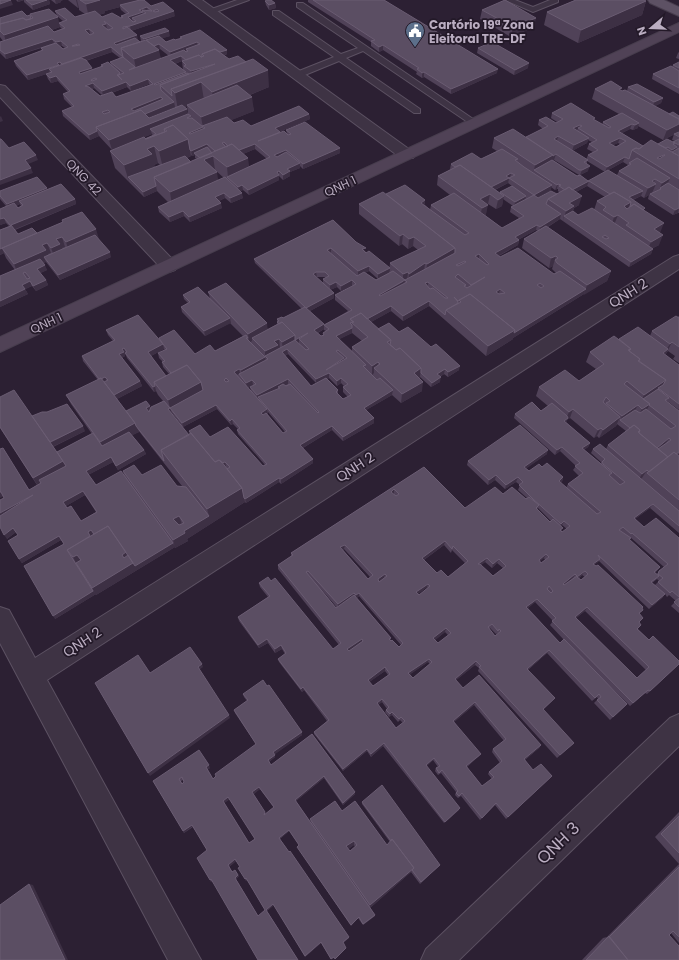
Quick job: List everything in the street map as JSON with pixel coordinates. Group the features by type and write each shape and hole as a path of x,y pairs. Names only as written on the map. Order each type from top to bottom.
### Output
{"main road":[{"path":"654,0 679,12"}],"street":[{"path":"194,0 407,155"},
{"name":"QNH 1","path":"0,345 679,26"},
{"name":"QNG 42","path":"0,89 169,266"},
{"name":"QNH 2","path":"32,675 679,261"},
{"path":"0,618 185,960"},
{"name":"QNH 3","path":"436,960 679,727"}],"lane":[{"path":"210,12 245,0"},
{"path":"509,0 533,10 554,2 554,0"},
{"path":"300,5 475,122"},
{"path":"276,13 417,111"},
{"path":"297,75 364,48"}],"building":[{"path":"0,0 11,0 0,4"},
{"path":"26,0 47,0 32,5"},
{"path":"80,0 100,0 86,4"},
{"path":"140,0 144,0 151,6 163,2 174,11 123,27 123,29 127,27 137,35 114,43 116,45 135,38 140,42 121,48 123,57 111,47 62,64 60,62 57,63 59,65 27,75 14,61 43,50 41,48 56,43 63,49 68,47 61,41 56,42 52,39 5,54 0,50 0,42 48,26 54,32 65,28 59,23 67,20 55,11 65,8 75,17 95,11 102,17 112,13 121,18 123,17 121,16 129,13 120,5","holes":["147,7 152,11 142,10 146,13 132,18 136,21 133,22 128,17 143,12 139,10","104,21 113,28 108,30 102,25 106,24","89,29 94,33 90,35 85,30"]},
{"path":"271,0 275,3 269,5 265,1"},
{"name":"Cartório 19ª Zona Eleitoral TRE-DF","path":"313,0 384,0 498,69 451,89 424,72 422,73 417,69 419,68 383,45 379,47 371,41 375,40"},
{"path":"505,0 536,18 513,27 482,10"},
{"path":"576,0 646,1 581,30 547,12"},
{"path":"49,9 58,17 4,35 0,31 0,24 23,18 26,20 33,18 30,14"},
{"path":"22,11 27,16 30,15 31,19 26,20 23,18 0,24 0,18"},
{"path":"165,28 169,31 144,39 140,36"},
{"path":"200,30 227,50 220,52 215,49 202,54 202,57 199,55 186,60 181,56 170,60 186,72 154,84 155,85 187,73 189,74 160,85 161,90 174,102 145,114 141,110 96,127 97,131 89,135 62,111 74,106 63,94 70,91 56,76 50,78 46,74 52,72 49,69 81,58 86,60 92,68 79,72 80,74 103,66 101,65 108,62 120,73 117,75 122,80 118,75 124,73 110,62 123,57 135,67 129,70 184,50 186,52 188,51 186,49 200,44 197,42 170,52 159,44 154,46 146,40 159,36 166,42 182,38 180,37","holes":["148,79 153,84 116,97 112,92 100,96 89,87 85,86 93,83 102,91 126,82 130,86","161,97 163,99 134,111 131,109","108,110 110,112 104,114 102,112"]},
{"path":"146,40 159,50 134,59 121,48"},
{"path":"492,42 529,63 515,70 478,48"},
{"path":"215,49 229,59 238,56 246,62 171,89 172,96 160,85 215,64 191,71 184,66 186,65 182,61 199,55 201,57 204,56 202,54"},
{"path":"253,59 268,70 212,92 201,82 175,93 171,89"},
{"path":"679,62 679,68 673,65"},
{"path":"671,66 679,71 679,88 653,74"},
{"path":"611,81 622,88 619,89 622,91 625,90 679,119 679,124 667,130 595,89"},
{"path":"637,84 663,98 654,102 628,87"},
{"path":"237,85 252,97 201,117 187,105"},
{"path":"571,103 595,118 593,119 609,128 611,127 603,122 622,113 639,123 635,125 632,124 618,131 643,146 639,149 636,148 632,150 629,159 625,157 607,167 588,155 598,150 589,144 597,140 578,128 582,126 580,125 573,128 589,138 574,145 558,136 554,139 588,160 584,162 590,166 579,170 556,154 553,156 526,137 548,126 539,120 546,117 556,123 563,119 552,113","holes":["620,138 626,141 616,147 609,143"]},
{"path":"182,105 187,109 109,140 96,127 141,110 149,118"},
{"path":"299,106 309,114 275,128 280,132 258,141 284,131 288,135 291,134 286,130 305,122 340,148 303,164 286,150 274,155 277,157 286,152 300,163 287,169 290,171 283,175 279,171 277,172 279,175 248,190 242,185 238,187 227,177 270,157 255,144 239,150 232,144 228,146 224,142 222,143 226,147 215,151 207,144 191,151 188,139 173,125 164,129 165,132 145,139 156,134 150,129 188,114 191,116 187,118 192,118 203,127 189,133 190,134 205,128 202,126 227,117 234,123 243,120 251,126"},
{"path":"673,112 679,116 679,119 669,114"},
{"path":"173,125 188,139 159,151 154,146 147,149 152,154 124,165 110,151 144,137 146,139 167,131 164,129"},
{"path":"513,129 553,155 535,165 494,138"},
{"path":"679,132 679,137 674,134"},
{"path":"0,139 9,148 24,142 36,155 25,160 31,168 0,180"},
{"path":"667,139 675,143 673,144 677,147 672,150 658,144"},
{"path":"679,139 679,145 673,142"},
{"path":"651,140 679,156 679,179 632,150 636,148 639,149"},
{"path":"232,144 248,158 227,167 213,156 205,159 204,160 217,172 170,192 154,177"},
{"path":"207,147 212,153 200,158 194,153"},
{"path":"679,148 679,156 672,152"},
{"path":"502,149 518,159 515,160 524,167 552,185 534,195 509,178 491,187 460,165 455,167 451,164 472,153 481,159","holes":["511,173 515,175 509,178 506,176"]},
{"path":"185,156 191,162 154,177 156,186 143,192 128,177"},
{"path":"637,158 670,178 662,183 655,179 652,181 656,184 648,188 619,171 631,164 629,163"},
{"path":"552,160 577,176 580,175 588,181 608,170 643,191 629,197 645,208 643,210 634,204 630,207 631,202 614,192 610,194 589,181 572,190 569,187 565,190 559,186 561,185 557,185 534,170"},
{"path":"460,165 504,196 498,200 490,194 480,199 488,205 482,208 438,176"},
{"path":"37,177 47,188 7,204 0,196 0,191"},
{"path":"225,177 242,193 230,198 224,193 215,197 221,203 189,217 183,211 169,217 158,207"},
{"path":"668,183 679,190 679,208 675,210 650,194 661,189 660,188"},
{"path":"61,184 75,199 11,225 18,234 32,228 37,233 0,249 0,230 11,226 4,218 0,219 0,209 14,203 18,208 23,205 19,201"},
{"path":"405,185 425,200 421,203 465,235 469,233 431,205 454,193 502,228 524,216 511,207 534,195 538,198 551,191 557,194 548,199 546,204 561,214 540,227 537,225 515,237 519,240 495,253 500,257 518,248 554,274 560,271 586,289 514,333 515,330 470,294 458,301 454,297 458,303 446,310 445,315 429,301 403,316 391,306 367,319 361,313 350,319 353,322 350,323 352,328 336,336 366,365 363,366 377,380 380,378 393,390 364,408 374,418 343,437 332,426 300,445 313,459 245,499 242,488 227,469 230,467 225,462 222,463 219,460 215,462 189,431 200,425 210,437 228,427 263,466 267,464 237,430 240,428 232,419 230,421 216,405 182,423 170,408 203,390 201,382 187,365 171,373 162,362 165,361 158,353 167,349 159,338 174,330 195,354 210,345 215,351 246,335 248,338 246,338 265,357 241,370 239,369 234,372 267,409 261,413 263,415 266,413 283,433 287,431 258,397 280,388 278,387 283,384 286,386 290,384 318,413 319,412 288,379 257,395 250,387 256,384 252,380 246,383 239,374 268,359 265,356 295,340 295,335 282,322 279,324 277,319 283,318 305,307 254,259 333,220 356,242 366,248 362,249 366,253 369,251 390,268 378,274 369,266 358,271 331,248 327,250 357,276 364,272 376,280 393,271 405,280 455,253 455,248 386,194","holes":["479,254 489,264 487,265 475,256","465,261 466,262 458,266 456,265","316,272 325,272 329,276 323,279 330,285 336,282 341,286 352,280 356,284 335,295 352,310 324,325 329,329 323,333 324,335 321,336 314,330 324,324 306,308 334,293 313,274","458,274 471,285 485,277 467,288 464,286 466,285 455,277","405,280 407,282 380,296 379,295","428,282 448,298 445,298 433,288 430,289 425,283","540,283 544,286 541,288 537,285","500,289 505,293 499,294 496,292","308,333 299,339 309,349 306,350 295,340","287,349 316,379 329,373 337,381 341,378 348,384 343,387 351,395 343,399 336,392 338,390 326,378 311,386 282,352","338,350 347,358 326,370 344,358 336,351"]},
{"path":"512,186 526,196 515,202 500,192"},
{"path":"569,187 582,196 569,203 574,206 566,211 548,199"},
{"path":"383,192 455,248 427,264 425,263 409,274 408,272 403,274 390,263 426,246 414,237 409,239 403,234 400,236 359,204"},
{"path":"614,192 631,202 624,206 627,209 634,204 664,223 654,229 663,235 651,242 626,225 629,223 618,215 614,217 603,210 606,207 597,201"},
{"path":"592,208 653,249 631,262 564,216 573,211 578,215","holes":["605,235 609,238 606,239 602,237"]},
{"path":"82,212 96,229 66,242 62,237 56,239 60,244 51,248 47,243 42,245 46,250 14,264 2,248 63,222 62,220"},
{"path":"546,226 611,271 587,285 557,263 555,260 558,258 556,256 551,258 524,239"},
{"path":"95,235 110,252 58,275 44,257"},
{"path":"40,259 45,265 37,269 46,280 33,286 30,281 22,285 25,289 0,301 0,276","holes":["25,272 30,278 27,279 23,273"]},
{"path":"226,283 267,323 248,334 208,292"},
{"path":"198,287 230,318 204,331 181,307 190,302 183,295"},
{"path":"470,294 515,330 488,346 446,310 461,302 459,300"},
{"path":"361,313 391,340 387,342 396,350 400,348 421,368 414,373 423,382 402,394 374,368 380,364 378,362 372,366 352,347 368,337 352,323 354,322 350,319"},
{"path":"138,315 163,344 148,352 166,376 154,382 155,386 153,387 125,353 127,352 124,348 122,349 124,352 119,354 140,381 114,395 104,382 108,380 105,377 99,379 82,356 115,340 106,330"},
{"path":"676,316 679,318 679,347 672,342 670,344 652,331"},
{"path":"282,322 295,335 282,342 279,339 274,341 278,345 265,351 252,338"},
{"path":"389,323 399,332 408,327 431,347 436,344 460,366 448,372 445,369 437,374 441,377 432,383 421,373 421,368 400,348 396,350 390,345 391,340 378,329"},
{"path":"638,327 668,349 663,353 679,365 679,404 658,388 663,385 666,380 639,361 640,359 629,351 631,349 619,339"},
{"path":"614,336 631,349 628,350 640,359 638,361 666,380 644,395 627,381 624,384 650,404 642,409 638,405 622,416 606,403 610,401 606,397 603,402 620,417 603,430 601,428 598,430 573,409 569,412 539,387 565,370 579,381 604,364 590,352"},
{"path":"187,365 201,382 168,400 154,382"},
{"path":"101,378 135,423 100,442 66,395"},
{"path":"658,389 669,398 665,400 679,411 679,452 676,454 674,452 668,457 658,449 671,440 669,438 657,448 639,433 640,430 634,425 630,428 620,420 635,410 640,413 646,409 671,429 676,426 643,399"},
{"path":"14,390 63,461 33,478 0,427 0,397"},
{"path":"146,401 150,406 146,408 149,412 151,407 164,401 170,408 168,409 189,435 161,450 164,461 126,411"},
{"path":"532,402 541,411 552,403 567,416 568,418 564,421 590,443 582,448 612,473 609,475 620,485 625,482 603,464 602,462 605,459 593,449 600,444 679,511 679,526 653,504 634,518 644,527 656,518 679,538 679,597 672,591 670,593 658,582 663,578 658,574 659,571 668,564 623,527 619,530 631,538 629,539 660,567 654,572 659,576 651,582 665,594 652,605 598,555 600,559 593,564 596,566 598,565 643,607 643,610 639,613 643,618 639,622 641,625 637,629 649,640 653,636 679,661 679,664 650,691 648,690 633,703 552,621 556,618 537,599 526,607 560,643 564,639 627,704 613,717 597,700 601,697 599,694 595,698 549,650 527,669 555,698 543,709 574,743 560,755 479,667 481,666 476,661 455,679 463,688 479,675 541,745 524,759 533,770 541,764 552,776 508,817 496,803 482,818 462,793 459,796 456,793 458,791 442,770 439,773 436,768 440,766 434,758 426,765 460,808 445,822 384,743 371,754 367,749 343,769 314,732 329,720 303,687 301,689 278,659 286,653 281,645 275,649 267,639 258,645 238,617 270,596 259,583 268,577 271,581 275,578 333,649 341,643 278,565 293,555 291,553 424,467 465,508 495,487 503,494 512,487 526,499 529,497 539,505 536,508 550,522 553,519 563,528 560,530 562,532 570,526 564,521 561,524 533,499 519,485 523,482 518,477 506,485 496,475 489,480 468,461 520,425 548,450 524,467 529,471 539,464 542,467 547,463 563,477 559,481 597,514 601,512 568,484 583,473 575,466 580,463 562,447 557,450 515,414","holes":["394,489 399,494 396,496 391,492","445,541 452,549 453,546 468,561 448,577 441,570 437,573 422,558","345,545 373,575 368,579 340,547","546,554 549,557 541,563 539,560","487,558 493,564 499,559 506,566 493,576 480,564 478,564","308,571 338,604 354,593 356,595 359,593 403,643 399,647 389,639 391,638 354,595 336,608 306,572","585,571 588,574 581,580 577,577","385,574 387,576 379,582 378,579","575,574 577,576 564,585 563,584","428,584 430,586 419,595 416,592","549,586 553,591 551,593 547,589","587,607 649,667 637,678 575,617","492,624 498,631 499,629 501,631 495,636 488,627","446,628 451,633 438,643 433,638","362,639 363,641 349,651 347,649","429,659 432,662 413,678 408,673","385,667 390,674 373,686 368,680","382,699 389,707 386,710 390,714 392,712 399,719 401,717 405,721 396,728 377,703","475,702 506,739 493,749 502,761 489,772 494,777 482,786 466,766 481,754 453,721"]},
{"path":"67,404 83,426 50,442 32,416"},
{"path":"634,425 640,430 638,432 668,457 649,472 647,470 642,474 608,445"},
{"path":"129,432 144,450 116,466 111,457 86,471 96,485 121,471 173,543 135,566 108,526 94,534 91,530 88,532 90,536 67,550 93,591 53,616 24,566 64,544 59,536 19,559 8,541 18,535 13,528 4,535 0,527 0,516 33,495 0,513 0,500 4,498 0,492 0,449 3,448 29,490 41,483 39,480 66,466 57,452 93,433 102,446","holes":["83,491 97,512 81,521 71,506 67,508 63,502"]},
{"path":"191,433 215,462 219,460 221,461 242,488 207,509 161,450"},
{"path":"674,452 679,456 679,500 647,473"},
{"path":"134,465 142,475 161,465 177,486 186,487 209,516 184,531 185,533 173,540 123,471","holes":["179,516 184,523 179,525 173,519"]},
{"path":"108,526 126,552 122,555 124,558 128,555 133,563 92,588 76,563 81,560 77,555 73,557 67,550"},
{"path":"679,598 679,607 674,602"},
{"path":"190,647 202,664 198,667 229,715 148,773 95,683 138,655 150,673"},
{"path":"263,680 267,686 269,685 302,732 273,752 275,755 268,760 271,765 312,734 355,792 343,803 324,776 295,800 375,915 363,924 359,917 351,925 297,847 299,845 289,830 279,838 289,852 290,851 349,937 343,942 346,948 335,959 334,957 331,959 321,942 305,956 273,904 266,910 298,960 258,960 211,879 210,880 197,858 207,850 192,825 183,831 153,781 199,750 209,765 206,767 213,779 216,776 215,774 256,744 234,710 248,700 243,694","holes":["182,777 184,782 182,784 179,779","259,787 274,807 264,815 265,812 252,792","228,797 255,839 249,843 223,801","235,859 240,867 238,868 245,879 246,878 265,910 258,916 235,878 238,875 235,870 232,872 228,865"]},
{"path":"382,785 440,865 421,882 412,870 414,868 392,839 391,841 362,802"},
{"path":"335,801 342,811 355,801 387,845 392,839 414,868 370,905 310,819","holes":["354,841 357,845 350,851 346,846"]},
{"path":"679,816 679,853 661,834"},
{"path":"679,867 679,937 673,931 669,935 679,946 679,960 628,960 609,937"},
{"path":"29,884 65,960 0,960 0,905"},
{"path":"609,936 628,960 586,960"}],"place":[{"name":"Cartório 19ª Zona Eleitoral TRE-DF","path":"415,48"}]}
